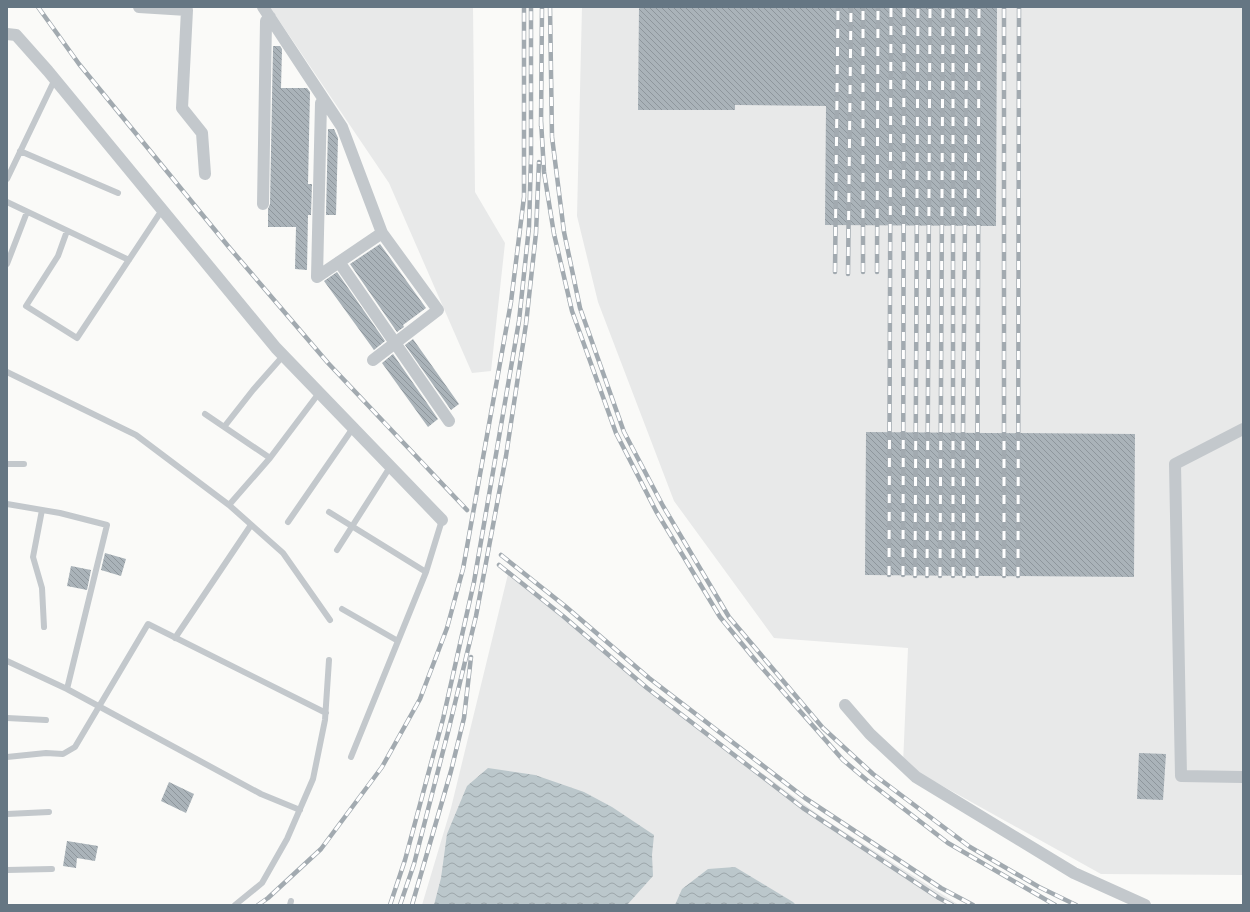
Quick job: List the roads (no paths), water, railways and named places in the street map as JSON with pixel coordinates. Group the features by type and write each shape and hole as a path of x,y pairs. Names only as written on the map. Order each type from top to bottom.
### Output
{"street":[{"path":"138,7 187,10 182,108 202,133 205,174"},
{"path":"267,12 342,127 382,232 438,310 373,360"},
{"path":"263,204 267,12"},
{"path":"7,34 16,35 55,79 283,356 442,520"},
{"path":"324,100 321,103 318,277 382,232"},
{"path":"338,262 449,421"},
{"path":"1243,429 1175,464 1181,776 1243,777"},
{"path":"845,705 870,734 916,777 1074,873 1146,905"}],"lane":[{"path":"7,179 55,79"},
{"path":"20,151 118,193"},
{"path":"7,202 130,260"},
{"path":"68,231 58,256 26,306 77,338 162,210"},
{"path":"7,264 27,212"},
{"path":"224,427 253,390 283,356"},
{"path":"7,372 136,435 229,505 283,553 330,620"},
{"path":"229,505 270,458 319,393"},
{"path":"205,414 270,458"},
{"path":"288,522 353,428"},
{"path":"7,464 24,464"},
{"path":"337,550 390,467"},
{"path":"7,504 60,513 107,525 67,689"},
{"path":"42,510 33,557 42,588 44,627"},
{"path":"329,512 426,572"},
{"path":"351,757 426,572 442,520"},
{"path":"175,638 251,525"},
{"path":"342,609 398,641"},
{"path":"7,757 46,753 63,754 75,747 148,624 326,713"},
{"path":"235,905 262,883 287,839 313,779 326,713 329,660"},
{"path":"7,661 67,689 261,794 300,810"},
{"path":"7,718 46,720"},
{"path":"7,814 49,812"},
{"path":"7,870 52,869"}],"water":[{"path":"488,768 535,775 584,792 612,807 654,835 652,855 653,876 627,905 434,905 441,878 447,834 467,786"},
{"path":"735,867 796,905 675,905 682,889 708,869"}],"railway":[{"path":"38,7 79,64 228,246 328,363 467,510"},
{"path":"258,905 268,898 321,849 382,767 420,699 447,628 463,569 511,302 524,197 524,7"},
{"path":"390,905 405,860 443,719 474,582 519,321 529,227 531,157 531,7"},
{"path":"541,126 542,7"},
{"path":"550,7 552,137 564,232 580,308 624,432 663,506 729,617 823,728 873,774 970,847 1039,887 1076,905"},
{"path":"835,272 838,7"},
{"path":"848,274 851,7"},
{"path":"863,7 863,272"},
{"path":"877,272 878,7"},
{"path":"889,575 891,7"},
{"path":"903,575 904,7"},
{"path":"915,576 918,7"},
{"path":"927,576 930,7"},
{"path":"940,576 943,7"},
{"path":"953,7 953,576"},
{"path":"964,576 963,433 967,7"},
{"path":"977,576 979,7"},
{"path":"1004,7 1004,576"},
{"path":"1018,576 1019,7"},
{"path":"541,120 544,172 554,234 572,311 616,433 656,511 720,617 756,661 843,760 948,843 1055,905"},
{"path":"400,905 414,864 476,616 506,456 526,324 536,233 539,162"},
{"path":"501,555 565,606 649,678 805,798 941,888 973,905"},
{"path":"499,565 563,616 647,688 803,808 939,898 952,905"},
{"path":"412,905 451,771 464,718 471,657"}]}
